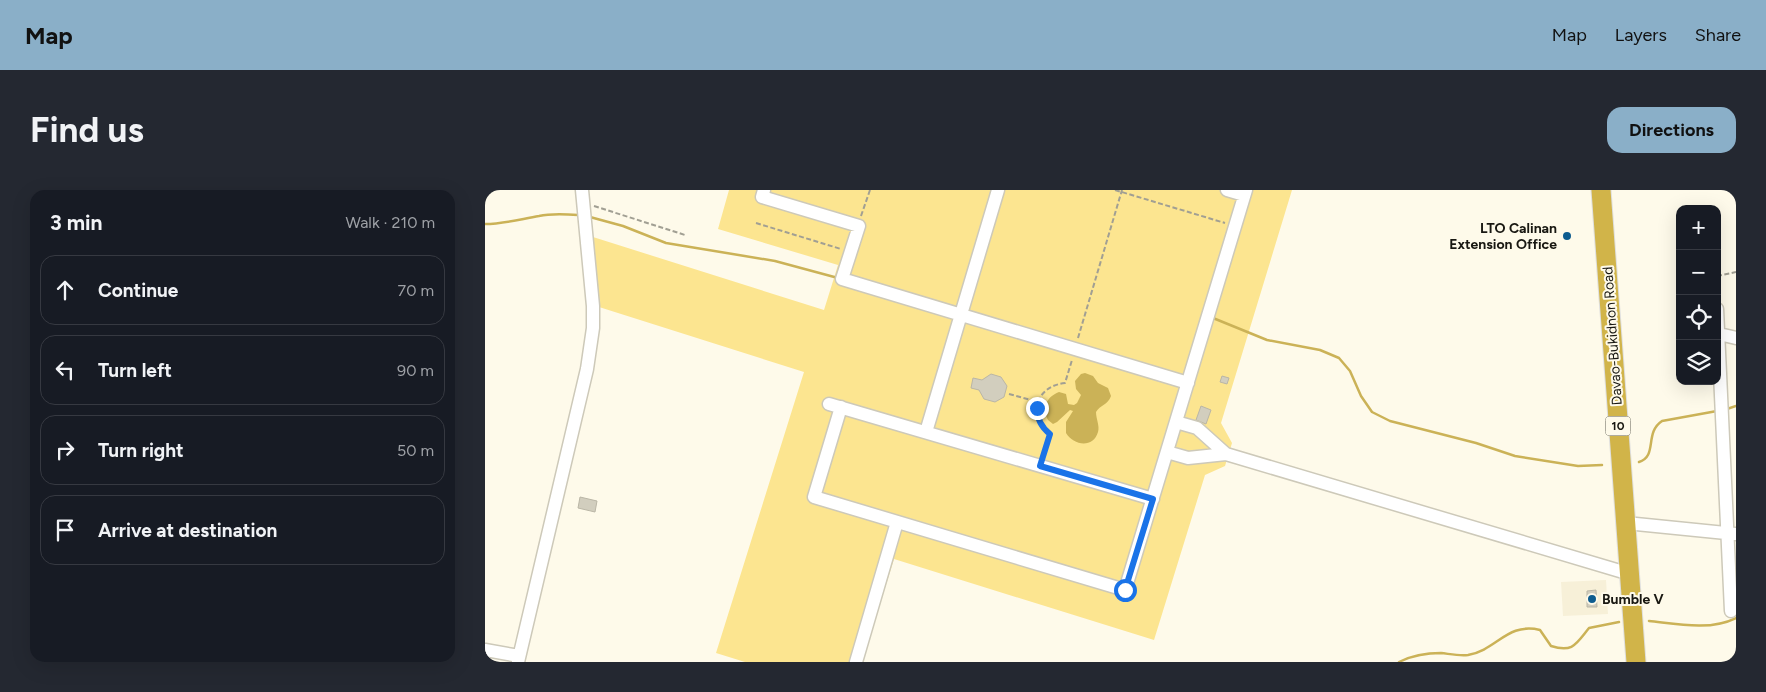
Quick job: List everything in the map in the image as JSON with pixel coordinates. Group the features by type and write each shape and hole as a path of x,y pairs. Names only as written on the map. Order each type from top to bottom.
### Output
{"highway":[{"name":"Davao-Bukidnon Road","path":"1601,190 1635,662"}],"street":[{"path":"764,190 761,197 859,226 842,279 1188,383"},
{"path":"926,432 998,190"},
{"path":"1153,499 835,406 814,497 1125,590 1153,499 1188,383 1245,192 1227,190"},
{"path":"485,650 519,659 587,369 592,336 593,306 583,196"},
{"path":"1721,334 1736,338"},
{"path":"1719,340 1732,534 1731,611"},
{"path":"1176,422 1197,428 1226,454"},
{"path":"1167,452 1188,458 1226,454 1630,574"},
{"path":"856,662 897,522"},
{"path":"1626,523 1732,534"}],"path":[{"path":"859,226 869,190"},
{"path":"1115,190 1235,226"},
{"path":"1040,466 1050,434 1038,420 1038,402 1045,390 1051,386 1065,383 1122,191"},
{"path":"583,196 685,235"},
{"path":"756,223 850,252"},
{"path":"1721,275 1736,272"},
{"path":"1009,394 1038,402"}],"shaded area":[{"path":"729,190 1292,190 1221,423 1232,443 1225,466 1205,475 1154,640 894,559 862,662 745,662 716,653 804,372 599,307 593,237 824,310 838,265 718,229"},
{"path":"1085,373 1093,376 1098,383 1108,388 1111,396 1096,412 1098,432 1092,441 1088,443 1073,440 1066,433 1066,422 1073,411 1070,410 1053,424 1048,420 1045,411 1048,400 1059,392 1066,394 1068,404 1074,405 1077,403 1081,395 1076,389 1075,381 1081,374"},
{"path":"1606,580 1608,614 1563,616 1561,582"}],"building":[{"path":"991,374 1001,377 1007,386 1004,397 995,402 984,399 979,390 971,388 973,378 982,380"},
{"path":"1222,376 1229,378 1227,384 1220,382"},
{"path":"1201,406 1211,410 1206,424 1196,420"},
{"path":"580,497 597,501 595,512 578,508"},
{"name":"Bumble V","path":"1596,590 1597,607 1587,607 1587,591"}],"waterway":[{"path":"485,224 549,214 578,215"},
{"path":"590,217 623,226 666,243 775,261 838,278"},
{"path":"1213,318 1267,340 1320,350 1339,358 1350,371 1361,396 1372,412 1390,421 1476,443 1515,456 1578,466 1602,465"},
{"path":"1727,409 1736,406"},
{"path":"1639,462 1648,455 1653,432 1662,421 1717,411"},
{"path":"1649,621 1682,625 1704,625 1726,622 1736,618"},
{"path":"1399,662 1430,654 1468,655 1487,648 1510,633 1529,629 1540,630 1551,646 1569,648 1577,643 1589,628 1619,622"}],"place":[{"name":"LTO Calinan Extension Office","path":"1567,236"},
{"name":"Bumble V","path":"1592,599"}],"route":[{"path":"1037,408 1038,420 1041,426 1050,434 1040,466 1153,499 1125,590"}]}
